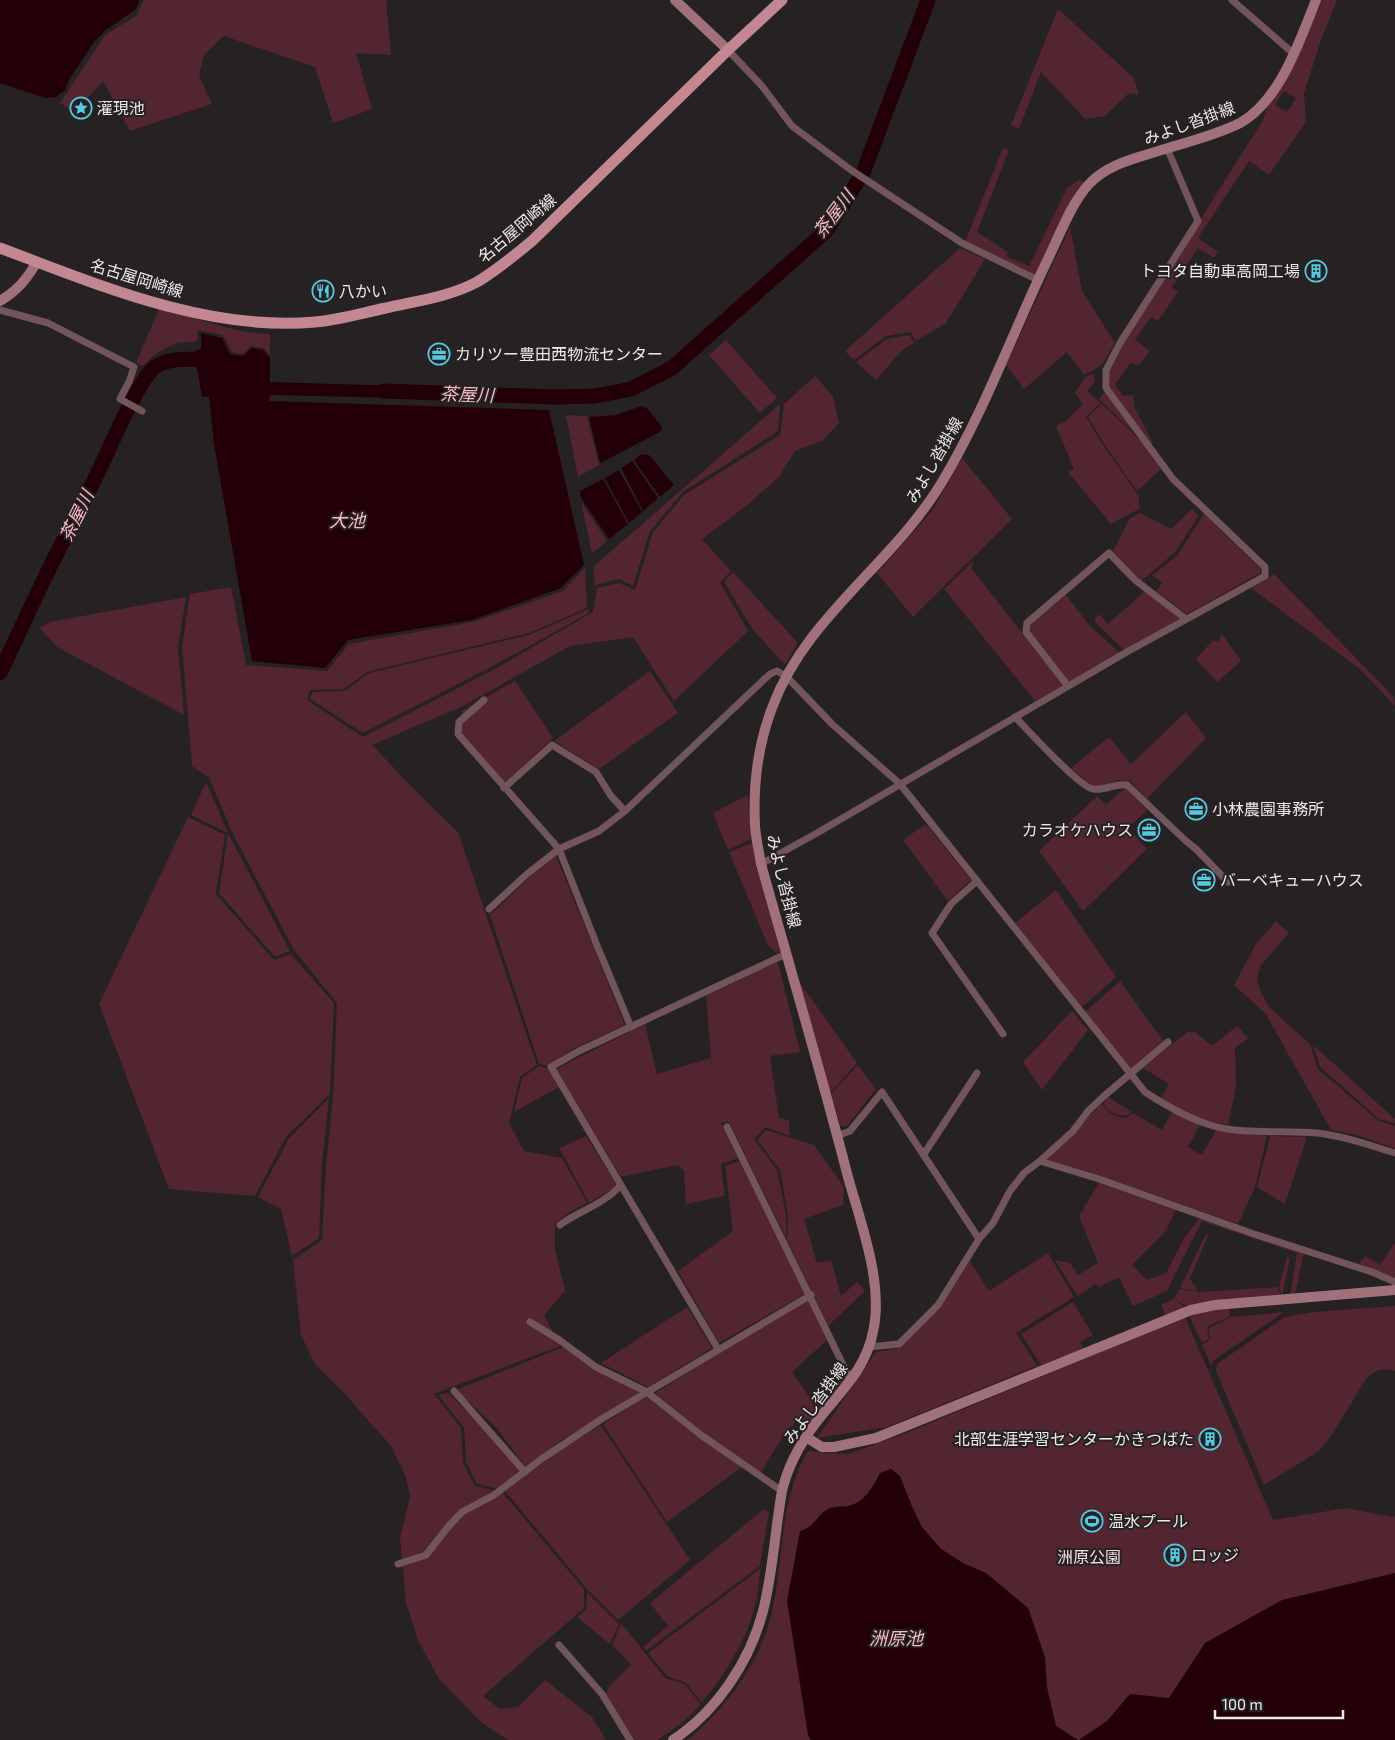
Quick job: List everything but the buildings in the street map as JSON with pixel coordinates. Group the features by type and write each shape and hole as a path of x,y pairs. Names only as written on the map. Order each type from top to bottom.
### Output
{"main road":[{"path":"675,0 728,50"},
{"name":"名古屋岡崎線","path":"0,248 126,293 175,308 257,322 287,324 331,320 443,295 483,278 532,241 782,0"},
{"name":"みよし沓掛線","path":"673,1740 695,1722 724,1690 741,1665 754,1638 763,1612 782,1490 791,1462 816,1423 860,1368 869,1347 876,1314 876,1291 872,1270 837,1136 761,864 755,828 755,786 762,740 772,709 786,676 816,631 921,513 940,486 962,447 1038,280 1081,193 1103,171 1124,162 1241,123 1258,109 1276,88 1294,54 1316,0"},
{"path":"0,301 18,289 37,262"},
{"path":"806,1438 822,1447 834,1447 876,1438 1192,1310 1215,1306 1395,1290"}],"street":[{"path":"1232,0 1294,54"},
{"path":"728,50 762,86 792,126 851,170 962,243 1038,280"},
{"path":"761,864 1068,686 1265,576 1265,567 1173,479 1106,388 1106,370 1120,342 1198,221 1167,148"},
{"path":"0,310 48,323 134,367 120,398 142,411"},
{"path":"1068,686 1026,632 1027,623 1109,553 1135,580 1186,619"},
{"path":"489,909 527,874 559,849 599,831 625,811 770,674 777,671 786,676 832,724 900,784 1145,1092 1171,1108 1211,1126 1245,1131 1317,1133 1356,1140 1395,1153"},
{"path":"484,700 459,722 458,734 559,849 631,1027"},
{"path":"1015,717 1068,772 1091,789 1106,789 1120,784 1127,785 1186,842 1196,849 1228,882"},
{"path":"504,788 552,745 596,772 610,796 625,811"},
{"path":"977,881 951,904 932,933 1003,1034"},
{"path":"718,1349 551,1067 579,1051 786,954"},
{"path":"869,1347 899,1344 938,1305 979,1239 993,1223 1010,1191 1024,1173 1073,1131 1088,1111 1168,1042"},
{"path":"924,1154 977,1073"},
{"path":"837,1136 850,1131 882,1092 979,1239"},
{"path":"727,1127 811,1295 851,1381"},
{"path":"1040,1161 1099,1179 1254,1234 1372,1272 1395,1282"},
{"path":"560,1225 613,1193 620,1186"},
{"path":"398,1564 426,1555 462,1512 483,1502 562,1445 718,1349 811,1295"},
{"path":"530,1322 558,1339 596,1367 647,1392 701,1435 782,1490"},
{"path":"454,1391 525,1472"},
{"path":"559,1645 602,1694 630,1740"}],"green space":[{"path":"144,0 386,0 391,55 356,53 372,109 333,123 315,67 224,36 204,55 199,76 212,104 130,131 103,81 75,112 60,103 105,35 136,16"},
{"path":"1322,0 1337,0 1321,40 1304,93 1306,122 1269,175 1249,161 1198,238 1218,252 1214,258 1198,248 1172,287 1178,292 1158,321 1151,317 1135,340 1150,351 1139,365 1130,363 1115,385 1123,396 1133,395 1134,406 1153,443 1151,445 1108,387 1108,371 1122,344 1263,120 1268,107 1286,78 1307,36","holes":["1284,91 1296,98 1287,112 1275,105"]},
{"path":"1058,9 1134,78 1139,95 1129,93 1105,116 1085,119 1041,72 1019,129 1011,125"},
{"path":"1003,148 1009,150 977,232 1008,252 1006,256 1029,266 1067,188 1080,179 1084,183 1075,195 1036,275 965,242"},
{"path":"1070,227 1082,291 1115,343 1102,365 1084,375 1067,352 1024,389 1006,365"},
{"path":"960,248 985,259 946,323 916,341 911,332 886,336 854,360 845,351"},
{"path":"160,306 228,328 270,334 270,356 264,348 251,346 242,354 232,352 223,335 198,330 197,341 176,343 157,353 142,366 136,363"},
{"path":"910,335 914,343 903,349 876,380 856,362 887,339"},
{"path":"726,340 777,398 760,413 709,355"},
{"path":"1094,374 1095,381 1087,391 1101,403 1086,417 1139,496 1139,509 1111,524 1068,472 1074,469 1056,426 1066,421 1083,404 1075,393 1085,377"},
{"path":"815,376 833,396 839,423 822,441 795,451 779,477 745,507 702,539 731,571 720,582 748,631 674,701 633,637 570,646 465,705 372,745 458,832 537,1065 520,1077 509,1123 524,1151 562,1158 587,1203 570,1212 555,1224 555,1249 565,1291 544,1315 560,1346 434,1394 461,1428 463,1463 475,1486 502,1492 584,1589 584,1608 483,1696 500,1709 518,1707 545,1680 592,1717 606,1740 508,1740 481,1722 439,1679 418,1640 406,1603 400,1538 410,1496 406,1477 391,1446 345,1394 315,1364 301,1335 293,1260 322,1240 326,1166 333,1096 337,1003 294,950 233,834 209,778 192,766 182,647 190,594 231,587 246,665 327,671 349,644 473,622 563,591 585,568 587,608 529,633 367,672 344,689 310,690 307,700 363,737 493,670 593,612 597,588 619,583 635,590 653,532 684,495 780,435 784,404"},
{"path":"1105,392 1139,437 1099,399"},
{"path":"780,404 778,431 683,492 650,531 633,586 619,579 595,585 593,567"},
{"path":"1102,404 1143,443 1161,469 1137,491 1104,444 1088,417"},
{"path":"566,415 587,416 599,465 578,477"},
{"path":"962,458 1012,519 913,617 877,573 932,511"},
{"path":"581,502 607,541 592,553"},
{"path":"1192,509 1199,516 1174,553 1141,581 1112,553 1129,519 1140,513 1171,529"},
{"path":"1204,514 1261,569 1260,573 1187,614 1156,591 1162,583 1152,575 1177,556"},
{"path":"973,561 972,569 1063,685 1035,701 944,589"},
{"path":"733,572 798,643 785,665 753,630 724,582"},
{"path":"1274,574 1394,697 1395,706 1361,670 1251,588"},
{"path":"1145,591 1180,619 1124,650 1095,622 1095,619 1099,614 1108,624"},
{"path":"1066,595 1089,625 1120,653 1069,682 1029,631 1030,625"},
{"path":"186,597 178,648 184,715 57,647 40,628 50,622"},
{"path":"588,609 589,613 491,667 363,733 310,699 312,692 345,691 369,673 529,635"},
{"path":"1222,634 1241,661 1217,682 1196,659 1213,640 1218,642"},
{"path":"650,671 678,713 599,769 554,741"},
{"path":"515,681 553,738 504,783 462,733 462,711"},
{"path":"1186,712 1206,738 1147,799 1130,781 1118,780 1104,786 1092,786 1071,768 1109,737 1131,764"},
{"path":"206,782 228,833 191,815"},
{"path":"1125,788 1147,810 1128,828 1147,849 1083,911 1039,851 1097,796 1106,804"},
{"path":"748,795 751,839 728,850 713,813"},
{"path":"188,817 225,835 216,894 274,960 291,954 334,1003 330,1094 286,1137 255,1196 169,1189 99,1004"},
{"path":"926,824 971,880 948,901 903,840"},
{"path":"228,833 290,951 275,957 219,893"},
{"path":"752,843 756,865 780,951 776,953 768,945 729,852"},
{"path":"556,856 625,1025 575,1048 548,1066 539,1064 490,915 529,878"},
{"path":"1056,890 1116,977 1082,1007 1015,923"},
{"path":"1276,921 1289,933 1261,965 1257,980 1261,993 1269,1007 1310,1044 1318,1069 1379,1121 1395,1126 1395,1148 1356,1135 1331,1130 1265,1013 1234,985 1256,944"},
{"path":"778,962 800,1052 770,1056 779,1118 789,1120 790,1136 765,1127 754,1139 777,1170 786,1215 786,1238 729,1122 721,1123 738,1158 721,1164 725,1196 686,1204 684,1171 678,1165 621,1177 556,1069 645,1024 657,1074 711,1058 706,996"},
{"path":"798,980 857,1063 830,1093"},
{"path":"1120,981 1164,1042 1130,1071 1085,1012"},
{"path":"1072,1011 1088,1030 1042,1090 1023,1062"},
{"path":"1237,1026 1248,1038 1235,1048 1236,1087 1228,1125 1193,1115 1161,1098 1169,1084 1143,1068 1187,1032 1195,1032 1212,1046"},
{"path":"1313,1045 1395,1119 1395,1123 1379,1119 1320,1067"},
{"path":"858,1065 876,1089 847,1126 841,1126 831,1094"},
{"path":"539,1066 548,1069 559,1087 514,1112 522,1078"},
{"path":"1108,1097 1132,1112 1126,1116 1109,1111 1103,1103"},
{"path":"329,1098 322,1165 319,1238 292,1256 281,1209 258,1197 288,1140"},
{"path":"1102,1103 1106,1110 1112,1114 1126,1118 1133,1113 1162,1130 1172,1112 1200,1125 1188,1147 1202,1155 1216,1130 1267,1136 1255,1187 1238,1224 1101,1176 1046,1159"},
{"path":"766,1130 814,1145 844,1187 843,1205 804,1219 817,1263 831,1260 841,1296 857,1282 865,1291 828,1326 787,1241 788,1215 780,1170 757,1140"},
{"path":"586,1136 617,1186 589,1203 559,1148"},
{"path":"1270,1136 1307,1137 1285,1204 1257,1187"},
{"path":"740,1161 805,1294 719,1343 678,1271 733,1231 725,1166"},
{"path":"1099,1183 1176,1210 1164,1233 1132,1265 1147,1280 1166,1273 1186,1235 1200,1218 1304,1252 1295,1295 1290,1295 1297,1253 1202,1221 1167,1291 1133,1306 1119,1277 1099,1287 1096,1284 1077,1296 1055,1260 1070,1263 1078,1275 1098,1263 1079,1216"},
{"path":"1209,1233 1190,1279 1198,1291 1180,1288 1205,1236"},
{"path":"1395,1243 1395,1279 1359,1264 1365,1256 1380,1265"},
{"path":"1048,1253 1074,1297 1016,1333 1037,1366 887,1427 817,1438 876,1352 899,1348 942,1305 970,1261 989,1291"},
{"path":"1287,1257 1290,1258 1282,1297 1279,1286"},
{"path":"1278,1287 1281,1297 1188,1307 1174,1299 1179,1289 1200,1292"},
{"path":"1174,1299 1186,1308 1166,1316 1161,1305"},
{"path":"809,1300 828,1339 792,1372 813,1402 842,1372 846,1379 806,1427 797,1420 781,1439 761,1473 704,1433 655,1393 720,1352"},
{"path":"1073,1302 1093,1335 1080,1342 1084,1349 1041,1365 1021,1334"},
{"path":"1395,1306 1395,1371 1383,1369 1369,1376 1331,1436 1319,1451 1264,1485 1216,1371 1217,1364 1285,1317 1313,1312"},
{"path":"687,1307 712,1348 648,1387 601,1363"},
{"path":"1229,1308 1230,1316 1207,1327 1209,1339 1202,1343 1189,1316 1193,1313"},
{"path":"1284,1312 1213,1361 1212,1367 1202,1345 1210,1340 1209,1328 1231,1317"},
{"name":"洲原公園","path":"1185,1317 1273,1520 1346,1508 1395,1516 1395,1740 688,1740 716,1713 729,1697 741,1681 761,1645 768,1626 777,1587 784,1527 792,1487 808,1451 848,1454 901,1435"},
{"path":"566,1346 643,1392 560,1441 526,1468 495,1426 456,1390"},
{"path":"448,1393 479,1423 521,1471 498,1489 477,1484 466,1462 464,1428 438,1395"},
{"path":"648,1395 742,1467 667,1522 603,1424"},
{"path":"601,1425 690,1560 618,1620 586,1588 505,1491 563,1448"},
{"path":"764,1509 769,1512 760,1566 646,1651 643,1647 668,1626 650,1603"},
{"path":"761,1568 756,1602 747,1630 735,1656 702,1703 686,1683 667,1676 648,1653"},
{"path":"587,1592 619,1624 610,1644 577,1617 586,1609"},
{"path":"621,1623 665,1678 685,1684 701,1705 682,1723 658,1740 633,1740 606,1694 610,1685 631,1665 612,1645"}],"water":[{"path":"0,0 140,0 136,9 106,30 94,42 70,78 65,90 56,97 45,98 0,83"},
{"name":"大池","path":"201,333 222,338 230,354 243,356 252,348 263,350 270,358 270,382 404,386 403,398 270,395 269,401 549,410 584,565 561,588 472,620 348,640 325,668 252,661 214,444 209,397 202,397 194,351 201,349"},
{"path":"641,406 647,408 662,427 660,432 600,463 589,417 616,415"},
{"path":"642,454 649,455 674,485 660,497 634,460"},
{"path":"632,461 658,498 643,511 621,468"},
{"path":"619,470 642,512 629,523 605,478"},
{"path":"603,479 628,524 609,539 581,498 580,491"},
{"name":"洲原池","path":"891,1469 900,1476 922,1527 941,1549 963,1563 986,1573 1028,1608 1045,1657 1047,1687 1056,1726 1078,1740 811,1740 808,1735 787,1601 800,1531 813,1524 828,1509 859,1502 871,1489 880,1473"},
{"path":"1395,1573 1395,1740 1079,1740 1107,1721 1130,1694 1169,1698 1205,1643 1282,1600"}],"waterway":[{"name":"茶屋川","path":"384,391 555,397 595,396 631,389 672,368 826,231 863,173 928,0"},
{"name":"茶屋川","path":"0,673 47,573 87,496 140,386 155,367 169,361 192,359 215,362"}],"place":[{"name":"灌現池","path":"81,108"},
{"name":"トヨタ自動車高岡工場","path":"1316,271"},
{"name":"八かい","path":"323,291"},
{"name":"カリツー豊田西物流センター","path":"439,354"},
{"name":"小林農園事務所","path":"1196,809"},
{"name":"カラオケハウス","path":"1149,830"},
{"name":"バーベキューハウス","path":"1204,880"},
{"name":"北部生涯学習センターかきつばた","path":"1210,1439"},
{"name":"温水プール","path":"1092,1521"},
{"name":"ロッジ","path":"1175,1555"}]}
